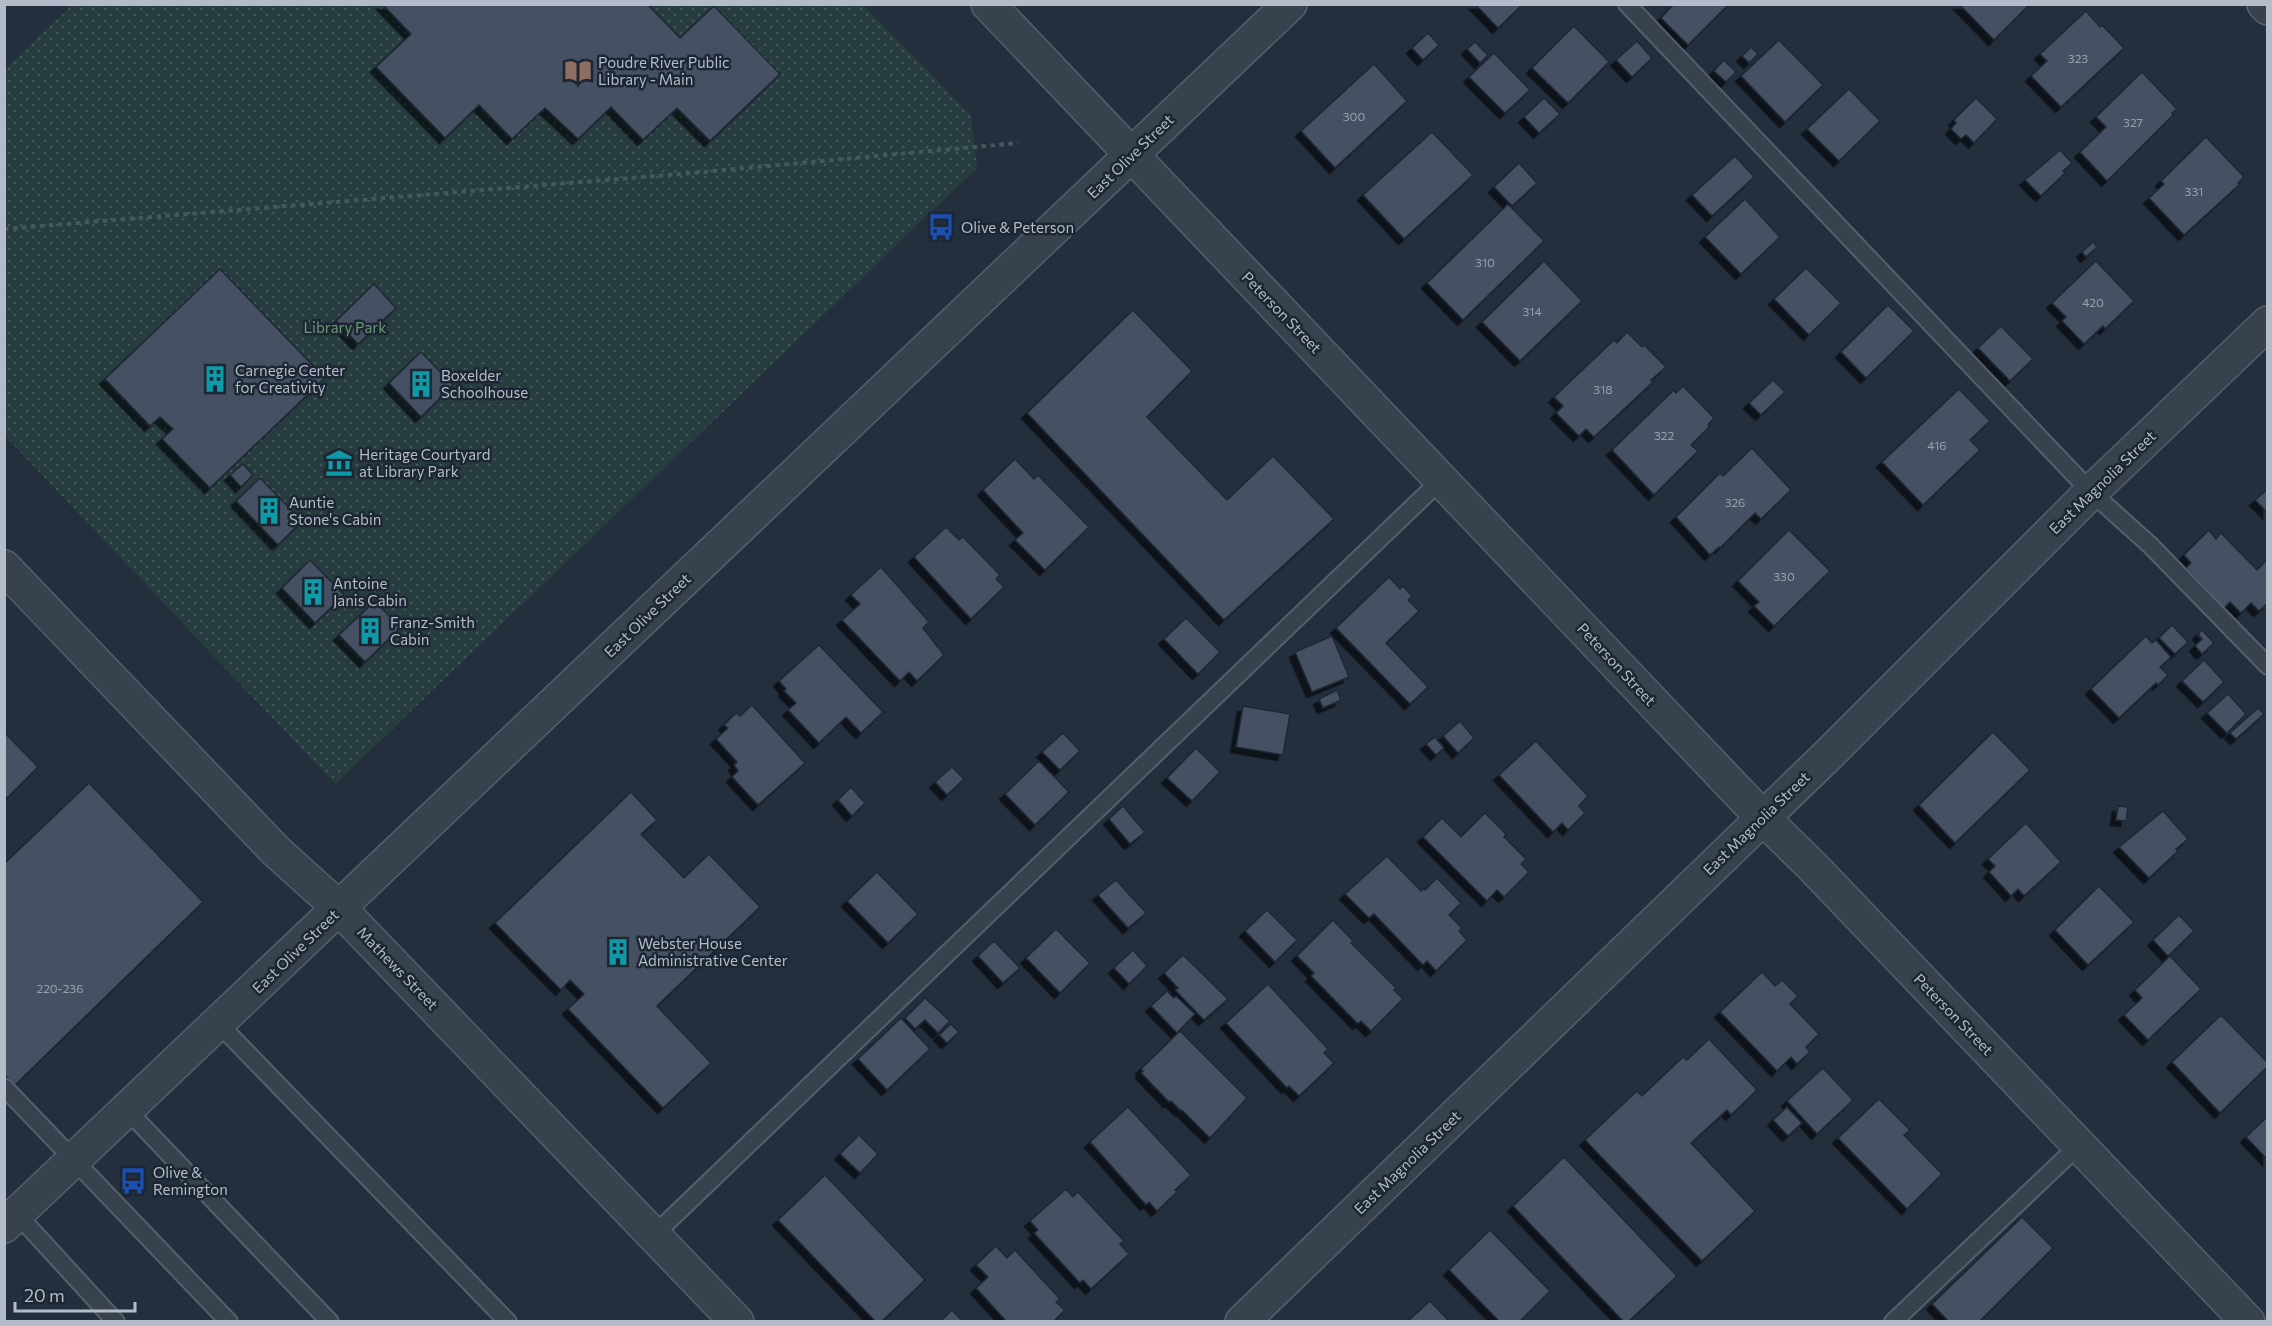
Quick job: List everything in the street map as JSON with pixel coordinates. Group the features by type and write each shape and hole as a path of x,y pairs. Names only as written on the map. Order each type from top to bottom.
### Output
{"street":[{"name":"Peterson Street","path":"988,4 1762,817 1813,867 2248,1322"},
{"name":"East Olive Street","path":"11,1220 1290,4"},
{"name":"East Magnolia Street","path":"1242,1322 1827,756 2091,492 2268,323"},
{"name":"Mathews Street","path":"4,567 276,851 339,908 655,1234 737,1322"}],"lane":[{"path":"1627,4 2091,492 2150,545 2268,666"},
{"path":"655,1234 1442,479"},
{"path":"219,1024 508,1322"},
{"path":"4,1087 229,1322"},
{"path":"127,1110 330,1322"},
{"path":"1893,1322 2079,1145"},
{"path":"11,1220 116,1322"}],"path":[{"path":"4,229 692,173 1018,143"}],"green space":[{"name":"Library Park","path":"72,5 863,5 971,115 977,168 335,784 5,436 5,69"}],"building":[{"name":"Poudre River Public Library - Main","path":"382,4 647,4 680,38 714,6 780,74 710,141 677,108 643,140 611,107 578,139 545,108 512,139 479,105 445,138 376,67 411,34"},
{"path":"1475,4 1523,4 1498,28"},
{"path":"1674,4 1729,4 1688,45 1661,18"},
{"path":"1959,4 2030,4 1994,40"},
{"path":"2086,11 2124,48 2061,107 2031,76 2047,61 2040,54"},
{"path":"1574,26 1609,62 1568,103 1532,68"},
{"path":"1428,33 1439,45 1423,60 1412,48"},
{"path":"1779,40 1823,85 1785,122 1741,76"},
{"path":"1637,41 1652,58 1632,77 1616,60"},
{"path":"1475,42 1488,55 1480,63 1467,49"},
{"path":"1751,47 1758,54 1749,63 1742,56"},
{"path":"1494,53 1530,90 1505,113 1469,77"},
{"path":"1724,60 1736,72 1726,82 1714,71"},
{"path":"1374,64 1407,101 1335,168 1301,131"},
{"path":"2142,72 2177,109 2107,181 2080,152 2106,127 2096,117"},
{"path":"1849,89 1880,121 1839,161 1807,129"},
{"path":"1544,98 1560,114 1539,133 1524,117"},
{"path":"1976,98 1997,119 1974,143 1966,135 1961,139 1951,129 1956,123 1954,120"},
{"path":"1432,132 1473,175 1404,239 1363,195"},
{"path":"2206,137 2244,177 2238,183 2240,184 2184,235 2149,198 2164,184 2161,181"},
{"path":"2060,150 2072,163 2041,196 2025,180"},
{"path":"1735,156 1754,177 1712,216 1692,195"},
{"path":"1519,163 1537,183 1512,206 1494,187"},
{"path":"1745,199 1780,237 1741,274 1705,237"},
{"path":"1508,204 1544,241 1463,320 1427,283"},
{"path":"2093,242 2097,247 2086,257 2082,252"},
{"path":"1544,261 1582,301 1520,361 1482,322"},
{"path":"2096,261 2134,301 2105,329 2103,326 2084,344 2062,321 2066,317 2052,303"},
{"path":"1806,268 1841,303 1809,335 1774,299"},
{"name":"Carnegie Center for Creativity","path":"220,269 325,378 210,488 162,439 173,429 160,417 150,426 105,379"},
{"path":"374,284 396,308 358,344 336,321"},
{"path":"1888,305 1914,331 1866,378 1841,352"},
{"path":"1133,310 1192,371 1147,417 1227,500 1273,456 1334,519 1224,620 1027,413"},
{"path":"2001,326 2033,359 2010,381 1978,348"},
{"path":"1627,332 1666,367 1594,437 1586,429 1579,436 1556,413 1563,406 1554,397 1614,340 1617,343"},
{"name":"Boxelder Schoolhouse","path":"421,352 453,385 421,417 389,383"},
{"path":"1773,380 1785,392 1761,415 1749,403"},
{"path":"1683,386 1714,418 1708,425 1710,426 1691,445 1698,451 1654,495 1612,450 1674,390 1676,393"},
{"path":"1959,389 1990,421 1970,440 1980,450 1923,505 1882,462"},
{"path":"1752,448 1791,490 1761,519 1755,513 1710,555 1676,517 1720,473 1723,476"},
{"path":"1015,459 1034,479 1038,475 1089,527 1045,570 1015,540 1023,533 983,490"},
{"path":"243,464 253,475 241,487 230,475"},
{"name":"Auntie Stone's Cabin","path":"260,478 302,521 278,545 236,501"},
{"path":"2268,489 2268,513 2255,500"},
{"path":"946,527 959,540 963,537 1000,575 996,579 1004,587 971,619 914,557"},
{"path":"1789,530 1830,571 1774,626 1754,606 1759,602 1738,581"},
{"path":"2209,530 2216,539 2221,533 2257,570 2268,559 2268,603 2259,611 2251,603 2241,613 2230,602 2224,608 2186,568 2191,563 2184,555"},
{"name":"Antoine Janis Cabin","path":"310,560 344,595 315,623 282,588"},
{"path":"881,567 929,622 923,628 944,655 917,681 909,672 900,681 842,620 860,604 851,595"},
{"path":"1389,577 1400,589 1403,586 1412,596 1408,600 1419,611 1386,643 1428,687 1410,704 1336,628"},
{"name":"Franz-Smith Cabin","path":"375,601 400,628 365,662 339,635"},
{"path":"1186,618 1220,652 1198,674 1164,639"},
{"path":"2172,625 2188,642 2175,654 2159,638"},
{"path":"2202,630 2214,643 2202,654 2195,646 2202,639 2198,634"},
{"path":"1332,636 1349,677 1312,692 1295,652"},
{"path":"2146,636 2152,643 2156,640 2171,657 2160,667 2168,675 2158,685 2156,683 2119,718 2091,689"},
{"path":"819,645 883,712 861,733 846,717 819,743 788,710 796,703 784,691 786,689 779,681"},
{"path":"2204,660 2224,682 2203,702 2182,681"},
{"path":"1337,690 1341,700 1323,708 1319,699"},
{"path":"2228,694 2246,714 2227,733 2207,713"},
{"path":"752,705 805,763 758,805 732,777 738,771 734,765 737,762 716,739 728,728 724,725 736,713 740,716"},
{"path":"1243,706 1290,714 1283,755 1236,747"},
{"path":"2258,708 2264,714 2236,739 2230,733"},
{"path":"1460,721 1474,738 1458,753 1443,736"},
{"path":"4,732 38,767 7,798 4,795"},
{"path":"1993,732 2030,770 1955,843 1919,805"},
{"path":"1063,733 1080,751 1060,770 1042,752"},
{"path":"1435,737 1444,748 1436,755 1426,744"},
{"path":"1536,741 1588,796 1579,806 1585,813 1568,830 1562,823 1553,832 1499,775"},
{"path":"1196,748 1220,772 1192,801 1167,778"},
{"path":"1039,761 1069,792 1035,825 1005,794"},
{"path":"952,767 964,779 947,795 935,782"},
{"path":"89,783 203,902 15,1085 4,1074 4,864"},
{"path":"851,787 865,803 852,816 838,800"},
{"name":"Webster House Administrative Center","path":"631,792 657,820 641,834 684,878 709,854 760,907 657,1006 711,1063 663,1108 568,1009 584,994 570,980 561,990 495,923"},
{"path":"1123,806 1145,832 1130,844 1109,819"},
{"path":"2118,806 2128,807 2126,821 2116,820"},
{"path":"2163,811 2188,839 2149,878 2119,847"},
{"path":"1485,813 1526,859 1521,864 1529,872 1504,897 1497,890 1487,901 1423,837 1442,818 1461,837"},
{"path":"2026,823 2061,862 2024,896 2018,889 2011,896 1989,872 1995,866 1988,859"},
{"path":"1387,856 1421,891 1437,878 1461,903 1449,915 1462,928 1459,931 1467,940 1436,971 1427,961 1423,965 1374,914 1369,918 1345,894"},
{"path":"877,872 918,914 888,943 847,901"},
{"path":"1116,880 1146,913 1128,928 1098,895"},
{"path":"2099,886 2134,922 2088,965 2055,930"},
{"path":"1267,910 1297,940 1275,962 1245,931"},
{"path":"2179,915 2194,931 2168,956 2153,940"},
{"path":"1333,920 1353,941 1351,943 1396,988 1394,990 1403,999 1371,1031 1361,1021 1358,1024 1311,976 1314,973 1297,956"},
{"path":"1056,929 1090,963 1060,993 1026,958"},
{"path":"994,941 1020,968 1003,983 978,956"},
{"path":"1133,950 1147,966 1129,984 1114,968"},
{"path":"1183,955 1228,999 1204,1020 1175,990 1178,988 1164,973"},
{"path":"2170,956 2201,989 2148,1040 2124,1015 2142,998 2135,990"},
{"path":"1762,972 1775,986 1782,980 1798,996 1790,1004 1819,1034 1806,1047 1810,1052 1797,1064 1791,1057 1777,1071 1720,1012"},
{"path":"1268,984 1328,1049 1324,1053 1334,1063 1299,1096 1289,1086 1287,1088 1226,1023"},
{"path":"1167,991 1174,998 1176,996 1195,1014 1177,1033 1151,1006"},
{"path":"925,998 950,1021 938,1033 925,1020 915,1029 905,1018"},
{"path":"2221,1015 2268,1063 2268,1066 2220,1113 2172,1062"},
{"path":"901,1018 930,1049 887,1090 858,1059"},
{"path":"951,1024 959,1032 947,1043 939,1035"},
{"path":"1180,1031 1247,1098 1210,1138 1182,1110 1171,1101 1169,1102 1141,1073 1143,1071 1141,1069"},
{"path":"1709,1039 1757,1090 1731,1115 1727,1110 1691,1143 1755,1211 1702,1261 1585,1140 1637,1091 1642,1096 1683,1057 1687,1060"},
{"path":"1823,1068 1853,1100 1817,1134 1787,1101"},
{"path":"1879,1099 1910,1130 1904,1135 1942,1174 1907,1209 1838,1138"},
{"path":"1128,1107 1191,1175 1157,1211 1149,1202 1146,1205 1090,1142"},
{"path":"1787,1107 1802,1123 1788,1136 1773,1120"},
{"path":"2268,1116 2268,1160 2246,1137"},
{"path":"859,1135 878,1154 860,1173 840,1154"},
{"path":"1564,1157 1677,1276 1628,1322 1624,1322 1513,1206"},
{"path":"825,1175 925,1280 881,1322 876,1322 778,1220"},
{"path":"1066,1189 1073,1197 1078,1192 1124,1241 1120,1244 1129,1254 1091,1289 1083,1280 1080,1283 1034,1233 1038,1230 1030,1221"},
{"path":"2022,1217 2053,1248 1979,1322 1949,1322 1932,1304"},
{"path":"1490,1230 1550,1291 1519,1322 1500,1322 1449,1270"},
{"path":"996,1246 1007,1258 1015,1250 1060,1299 1056,1302 1065,1310 1053,1322 1007,1322 976,1288 988,1277 976,1265"},
{"path":"1430,1301 1450,1322 1407,1322"},
{"path":"952,1310 963,1322 940,1322"}],"place":[{"name":"Poudre River Public Library - Main","path":"578,71"},
{"name":"Olive & Peterson","path":"941,227"},
{"name":"Carnegie Center for Creativity","path":"215,379"},
{"name":"Boxelder Schoolhouse","path":"421,384"},
{"name":"Heritage Courtyard at Library Park","path":"339,463"},
{"name":"Auntie Stone's Cabin","path":"269,511"},
{"name":"Antoine Janis Cabin","path":"313,592"},
{"name":"Franz-Smith Cabin","path":"370,631"},
{"name":"Webster House Administrative Center","path":"618,952"},
{"name":"Olive & Remington","path":"133,1181"}]}
